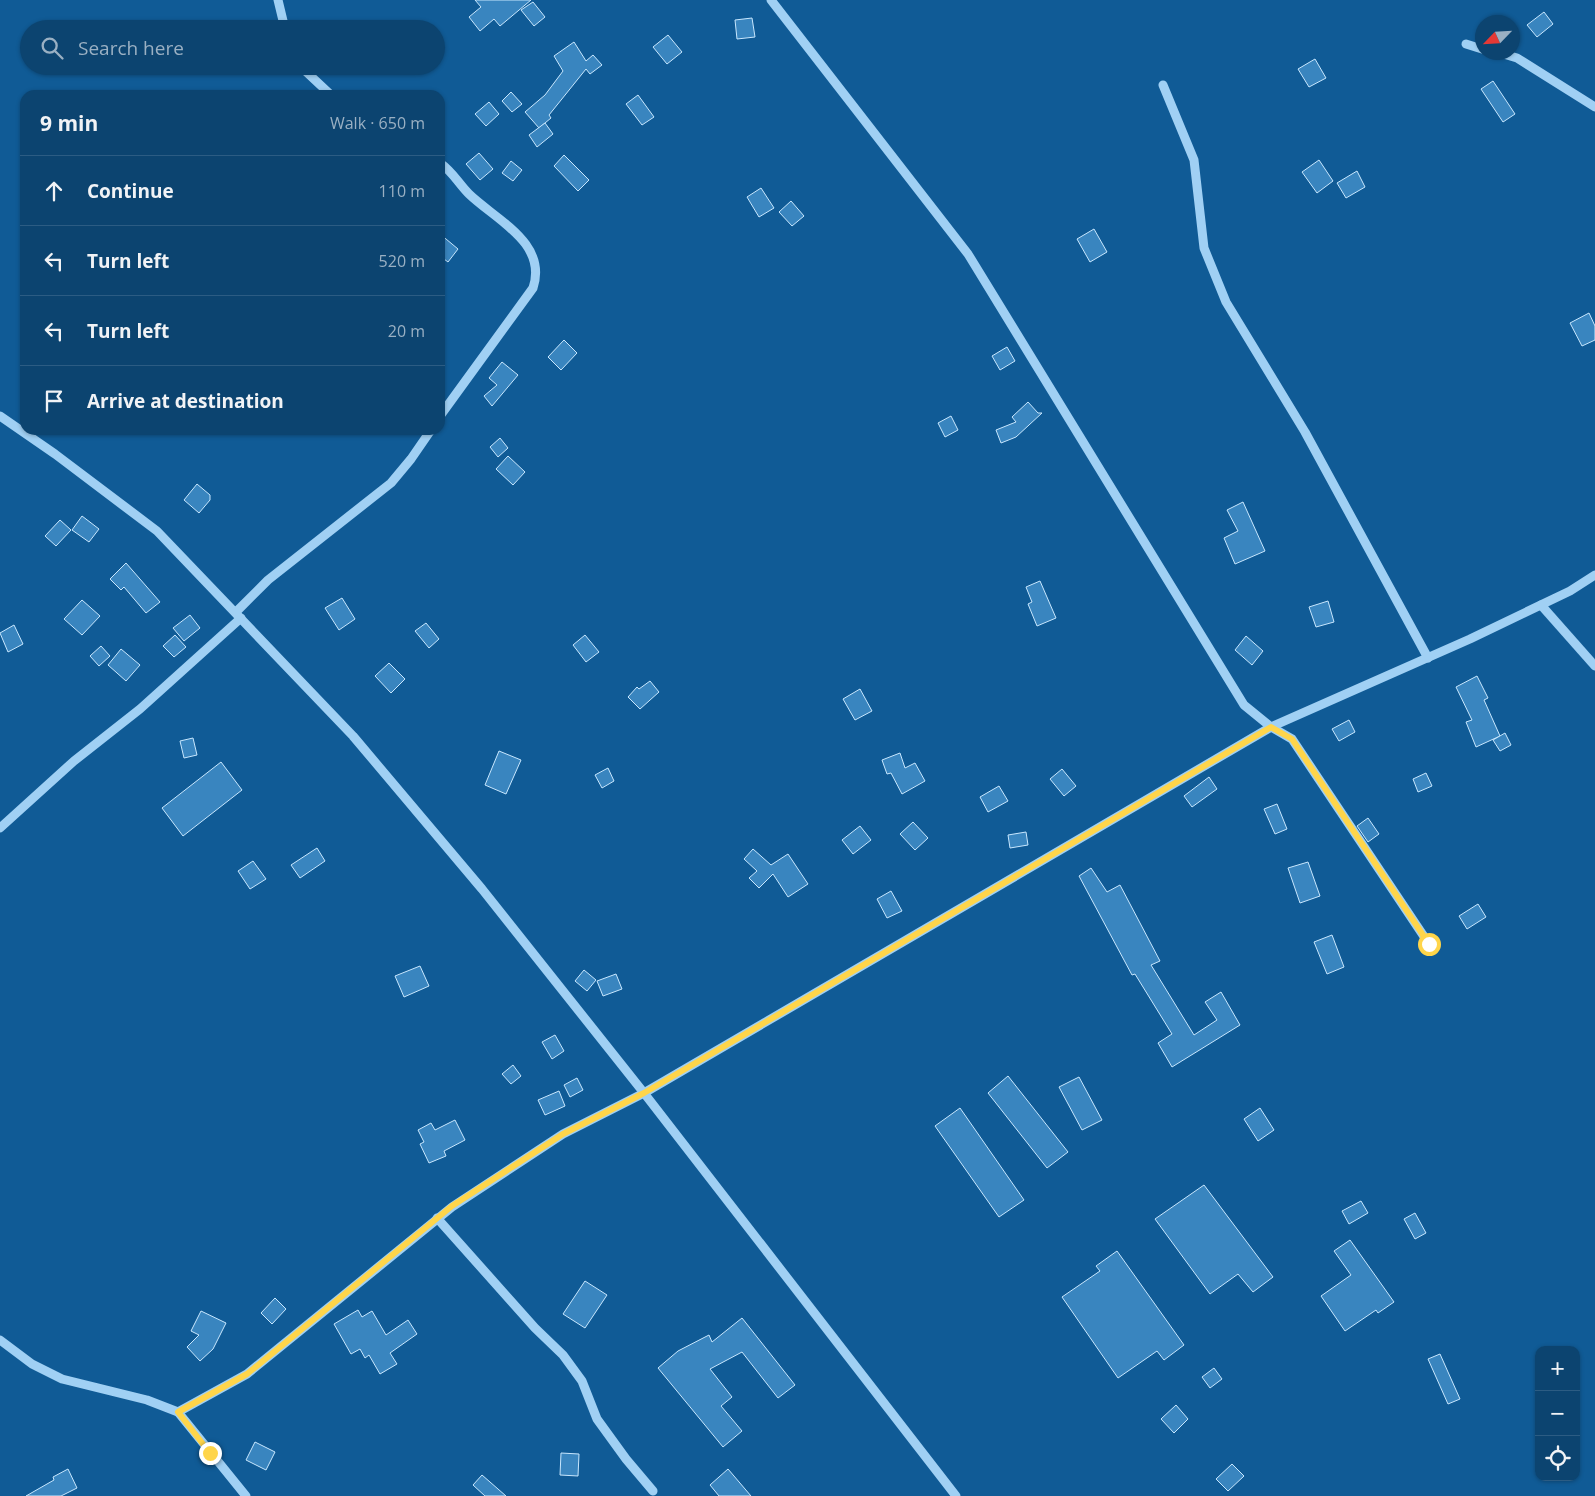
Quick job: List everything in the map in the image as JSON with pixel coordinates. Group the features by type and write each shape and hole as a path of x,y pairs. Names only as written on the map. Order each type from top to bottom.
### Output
{"street":[{"path":"278,0 283,20"},
{"path":"771,0 968,254 1244,705 1271,727 1292,739 1429,944"},
{"path":"1466,44 1475,47"},
{"path":"1520,60 1595,107"},
{"path":"310,75 326,90"},
{"path":"1163,85 1194,160 1204,248 1226,302 1305,432 1428,658"},
{"path":"445,167 453,173 468,193 499,217 516,234 534,257 537,272 533,288 445,409"},
{"path":"0,416 20,430"},
{"path":"28,435 157,531 354,736 488,897 644,1093 956,1496"},
{"path":"0,828 74,761 140,710 238,615 268,580 390,482 411,459 428,435"},
{"path":"178,1412 247,1374 437,1218 563,1134 644,1093 1271,727 1428,658 1541,605 1570,591 1595,575"},
{"path":"1541,605 1595,666"},
{"path":"437,1218 535,1328 564,1355 582,1381 597,1419 626,1459 652,1490"},
{"path":"0,1340 32,1364 62,1379 147,1400 178,1412 246,1496"}],"building":[{"path":"475,0 531,0 500,26 494,19 480,31 469,17 481,7"},
{"path":"533,2 545,17 534,26 521,10"},
{"path":"1544,12 1553,24 1537,37 1527,25"},
{"path":"752,18 755,37 737,39 735,20"},
{"path":"668,35 682,52 667,64 653,47"},
{"path":"574,42 586,61 593,55 602,65 590,74 586,69 549,115 551,118 539,128 525,112 545,95 563,71 554,56"},
{"path":"1315,59 1326,78 1309,87 1298,69"},
{"path":"1493,81 1515,114 1503,122 1481,89"},
{"path":"511,92 522,104 512,112 502,101"},
{"path":"638,95 654,117 642,125 626,104"},
{"path":"489,102 499,114 486,126 475,114"},
{"path":"545,123 553,134 537,147 529,135"},
{"path":"479,153 493,169 480,180 466,164"},
{"path":"564,155 589,180 578,191 554,166"},
{"path":"1319,160 1333,181 1317,193 1302,172"},
{"path":"511,161 522,170 513,181 502,173"},
{"path":"1357,171 1365,187 1346,198 1337,183"},
{"path":"761,188 774,208 759,217 747,197"},
{"path":"791,201 804,216 792,226 779,212"},
{"path":"1094,229 1107,252 1090,262 1077,239"},
{"path":"445,238 458,249 448,262 445,260"},
{"path":"1589,313 1595,326 1595,340 1582,346 1570,323"},
{"path":"564,340 577,353 561,370 548,357"},
{"path":"1007,347 1015,361 1000,370 992,356"},
{"path":"502,362 518,375 492,406 484,396 497,385 489,378"},
{"path":"1028,402 1038,413 1042,413 1016,437 1001,443 996,430 1016,422 1012,417"},
{"path":"951,416 958,430 945,437 938,423"},
{"path":"500,438 508,448 498,457 490,447"},
{"path":"508,456 525,472 513,485 496,469"},
{"path":"197,484 210,495 210,500 199,513 184,500"},
{"path":"1243,502 1265,551 1235,564 1224,538 1238,531 1227,510"},
{"path":"82,516 99,529 89,542 72,530"},
{"path":"60,520 71,530 56,546 45,536"},
{"path":"126,563 160,602 146,613 124,587 121,590 110,579"},
{"path":"1040,581 1056,618 1037,626 1028,604 1032,602 1026,587"},
{"path":"342,598 355,619 339,630 325,608"},
{"path":"82,600 100,616 82,635 64,619"},
{"path":"1328,601 1334,622 1316,627 1309,607"},
{"path":"190,615 200,628 184,641 173,628"},
{"path":"426,623 439,639 429,648 415,631"},
{"path":"14,625 23,644 8,652 0,633"},
{"path":"175,635 186,647 174,657 163,646"},
{"path":"585,635 599,652 586,662 573,645"},
{"path":"1246,636 1263,651 1252,665 1235,650"},
{"path":"101,646 110,656 99,666 90,656"},
{"path":"121,649 140,665 126,681 108,665"},
{"path":"389,663 405,679 391,693 375,676"},
{"path":"1477,676 1488,698 1484,700 1500,736 1476,747 1466,722 1472,720 1456,687"},
{"path":"650,681 659,692 640,709 628,697 637,687 639,689"},
{"path":"860,689 872,711 855,720 843,699"},
{"path":"1349,720 1355,732 1339,741 1332,729"},
{"path":"1505,733 1511,745 1500,751 1493,740"},
{"path":"193,738 197,755 184,758 180,741"},
{"path":"499,751 521,760 506,794 485,785"},
{"path":"900,753 905,768 915,763 925,781 902,794 891,773 887,774 882,760"},
{"path":"221,762 242,790 183,836 162,808"},
{"path":"608,768 614,781 602,788 595,775"},
{"path":"1062,769 1076,786 1064,796 1050,779"},
{"path":"1426,773 1432,786 1418,792 1413,779"},
{"path":"1209,777 1217,789 1192,807 1184,796"},
{"path":"999,786 1008,801 988,812 980,797"},
{"path":"1277,804 1287,829 1275,834 1264,809"},
{"path":"1368,818 1379,834 1368,842 1357,826"},
{"path":"913,822 928,838 915,850 900,834"},
{"path":"860,826 871,840 853,854 842,840"},
{"path":"1026,832 1028,845 1010,848 1008,835"},
{"path":"317,848 325,861 300,878 291,865"},
{"path":"753,849 771,865 788,854 808,884 788,897 773,874 759,888 749,878 757,871 744,859"},
{"path":"253,861 266,879 250,889 238,871"},
{"path":"1308,862 1320,896 1300,903 1288,868"},
{"path":"1091,868 1107,892 1120,885 1160,961 1151,965 1194,1035 1217,1020 1205,1002 1221,992 1240,1025 1172,1067 1158,1043 1172,1034 1135,974 1132,975 1079,876"},
{"path":"891,891 902,911 887,918 877,899"},
{"path":"1478,904 1486,917 1467,929 1459,916"},
{"path":"1332,935 1344,967 1327,974 1314,942"},
{"path":"420,966 429,986 404,997 395,976"},
{"path":"584,970 596,980 587,991 575,981"},
{"path":"616,974 622,989 603,996 597,981"},
{"path":"555,1035 564,1051 552,1059 542,1042"},
{"path":"513,1065 521,1076 511,1084 502,1074"},
{"path":"1008,1076 1068,1152 1047,1168 988,1093"},
{"path":"1079,1077 1102,1120 1082,1130 1059,1087"},
{"path":"577,1078 583,1090 570,1097 564,1085"},
{"path":"559,1091 565,1106 545,1115 538,1100"},
{"path":"960,1108 1024,1200 999,1217 935,1126"},
{"path":"1260,1108 1274,1130 1258,1141 1244,1119"},
{"path":"455,1120 465,1140 444,1151 446,1156 429,1163 420,1144 424,1142 418,1130 431,1123 435,1130"},
{"path":"1204,1185 1273,1277 1253,1292 1238,1274 1210,1294 1155,1219"},
{"path":"1361,1201 1368,1213 1349,1224 1342,1211"},
{"path":"1415,1213 1426,1233 1415,1239 1404,1219"},
{"path":"1350,1240 1394,1302 1378,1313 1376,1310 1345,1331 1321,1296 1351,1275 1334,1251"},
{"path":"1117,1251 1184,1345 1164,1360 1157,1351 1118,1378 1062,1297 1100,1271 1096,1266"},
{"path":"585,1281 607,1295 585,1328 563,1314"},
{"path":"275,1298 286,1309 272,1324 261,1313"},
{"path":"358,1310 362,1317 372,1311 386,1335 408,1320 417,1334 390,1353 397,1364 380,1374 369,1355 365,1358 360,1349 351,1354 334,1324"},
{"path":"201,1311 226,1323 213,1349 200,1361 187,1347 199,1335 191,1331"},
{"path":"742,1318 795,1385 778,1398 742,1352 710,1369 732,1397 721,1406 742,1431 723,1447 658,1368 678,1351 709,1335 712,1342"},
{"path":"1440,1354 1460,1399 1448,1404 1428,1359"},
{"path":"1214,1368 1222,1379 1210,1388 1202,1377"},
{"path":"1176,1405 1188,1419 1174,1433 1161,1419"},
{"path":"255,1442 275,1452 266,1470 246,1460"},
{"path":"561,1453 579,1454 578,1476 560,1475"},
{"path":"1232,1464 1244,1476 1228,1491 1216,1479"},
{"path":"68,1469 77,1488 61,1496 26,1496 54,1480 53,1477"},
{"path":"728,1469 751,1496 719,1496 710,1485"},
{"path":"482,1475 506,1496 485,1496 473,1485"}],"route":[{"path":"210,1453 178,1412 247,1374 452,1206 522,1163 563,1134 644,1093 1271,727 1292,739 1429,944"}]}
